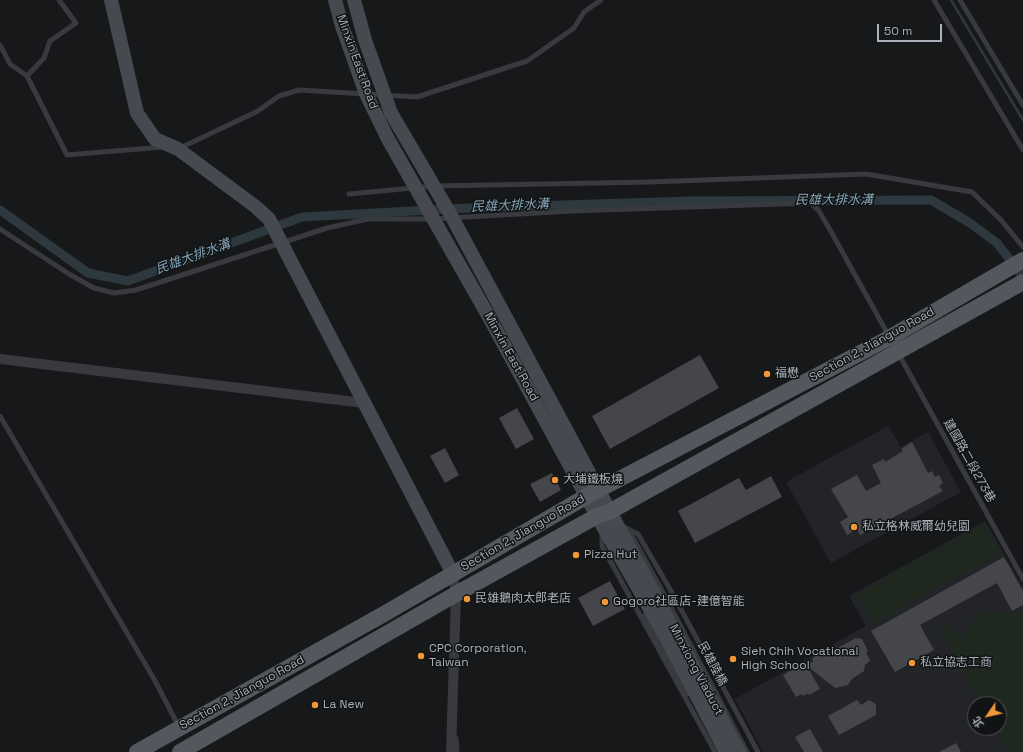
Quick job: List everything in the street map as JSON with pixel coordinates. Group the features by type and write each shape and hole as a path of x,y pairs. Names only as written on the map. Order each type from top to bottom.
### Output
{"main road":[{"path":"111,0 137,113 155,139 174,148 256,206 269,219 453,574"},
{"name":"Minxin East Road","path":"335,0 342,26 366,94 388,138 433,219 593,493"},
{"name":"Minxin East Road","path":"354,0 384,96 391,113 452,216 593,493"},
{"name":"Section 2, Jianguo Road","path":"137,752 453,574 593,493 888,338 1023,260"},
{"name":"Section 2, Jianguo Road","path":"184,751 456,594 605,518 1023,282"},
{"path":"593,493 605,518 647,591"},
{"name":"Minxiong Viaduct","path":"647,591 666,637 726,752"},
{"name":"Minxiong Viaduct","path":"647,591 739,752"}],"street":[{"path":"0,359 364,403"},
{"path":"452,752 456,594 453,574"}],"lane":[{"path":"26,76 44,58 50,41 76,23 59,0"},
{"path":"0,45 10,64 26,76 67,155 174,148 239,121 279,96 299,90 417,97 527,61 574,28 584,12 601,0"},
{"path":"934,0 1023,150"},
{"path":"960,0 1023,105"},
{"path":"349,194 434,186 650,182 866,174 972,192 1001,220 1023,247"},
{"name":"建國路二段273巷","path":"452,216 580,210 811,204 819,211 888,338 899,352 1023,579"},
{"path":"0,229 69,274 94,288 114,293 136,290 327,228 368,219 433,219 452,216"},
{"path":"0,416 154,679 179,728"},
{"path":"715,752 602,546 605,518 638,534 671,591 758,752"},
{"path":"647,591 719,752"},
{"name":"民雄陸橋","path":"647,591 747,752"},
{"path":"447,752 453,699"},
{"path":"453,699 457,752"}],"shaded area":[{"name":"私立格林威爾幼兒園","path":"888,426 901,447 928,432 961,492 831,563 786,482"},
{"name":"私立協志工商","path":"985,521 1023,587 1023,752 763,752 735,699 866,626 849,596"},
{"path":"984,524 1000,553 873,623 857,595"},
{"path":"995,611 1014,613 1023,618 1023,752 1008,752 999,736 1007,736 1007,696 977,696 941,631 949,625 960,642 972,621 982,614"}],"building":[{"path":"700,355 719,388 610,449 592,416"},
{"path":"517,408 534,439 516,449 499,418"},
{"path":"912,442 928,473 932,471 935,477 939,475 943,483 939,486 943,491 860,535 857,529 847,535 840,522 848,517 831,489 857,475 866,491 881,483 872,465 884,459 885,462 903,451 901,449"},
{"path":"445,448 459,475 445,483 430,456"},
{"path":"552,473 561,490 540,502 530,484"},
{"path":"771,476 782,497 695,543 678,511 739,478 746,490"},
{"path":"1004,557 1023,591 1023,605 1012,611 997,583 920,625 934,650 895,672 871,631"},
{"path":"610,581 625,609 593,626 578,598"},
{"path":"856,638 862,639 868,651 866,652 870,661 865,665 864,671 852,679 848,685 835,688 807,666 820,689 809,695 808,693 803,696 802,694 796,697 783,675 803,663 813,662 813,658 817,654 828,653"},
{"path":"857,700 861,705 869,700 876,704 876,715 839,735 828,716"},
{"path":"810,729 823,752 804,752 795,737"},
{"path":"956,743 961,752 939,752"}],"waterway":[{"path":"951,0 1023,120"},
{"name":"民雄大排水溝","path":"0,210 88,273 128,281 302,217 467,208 690,201 931,200 970,223 997,243 1023,277"}],"place":[{"name":"福懋","path":"767,374"},
{"name":"大埔鐵板燒","path":"555,480"},
{"name":"私立格林威爾幼兒園","path":"854,527"},
{"name":"Pizza Hut","path":"576,555"},
{"name":"民雄鵝肉太郎老店","path":"467,599"},
{"name":"Gogoro社區店-建億智能","path":"605,602"},
{"name":"CPC Corporation, Taiwan","path":"421,656"},
{"name":"Sieh Chih Vocational High School","path":"733,659"},
{"name":"私立協志工商","path":"912,663"},
{"name":"La New","path":"315,705"}]}
